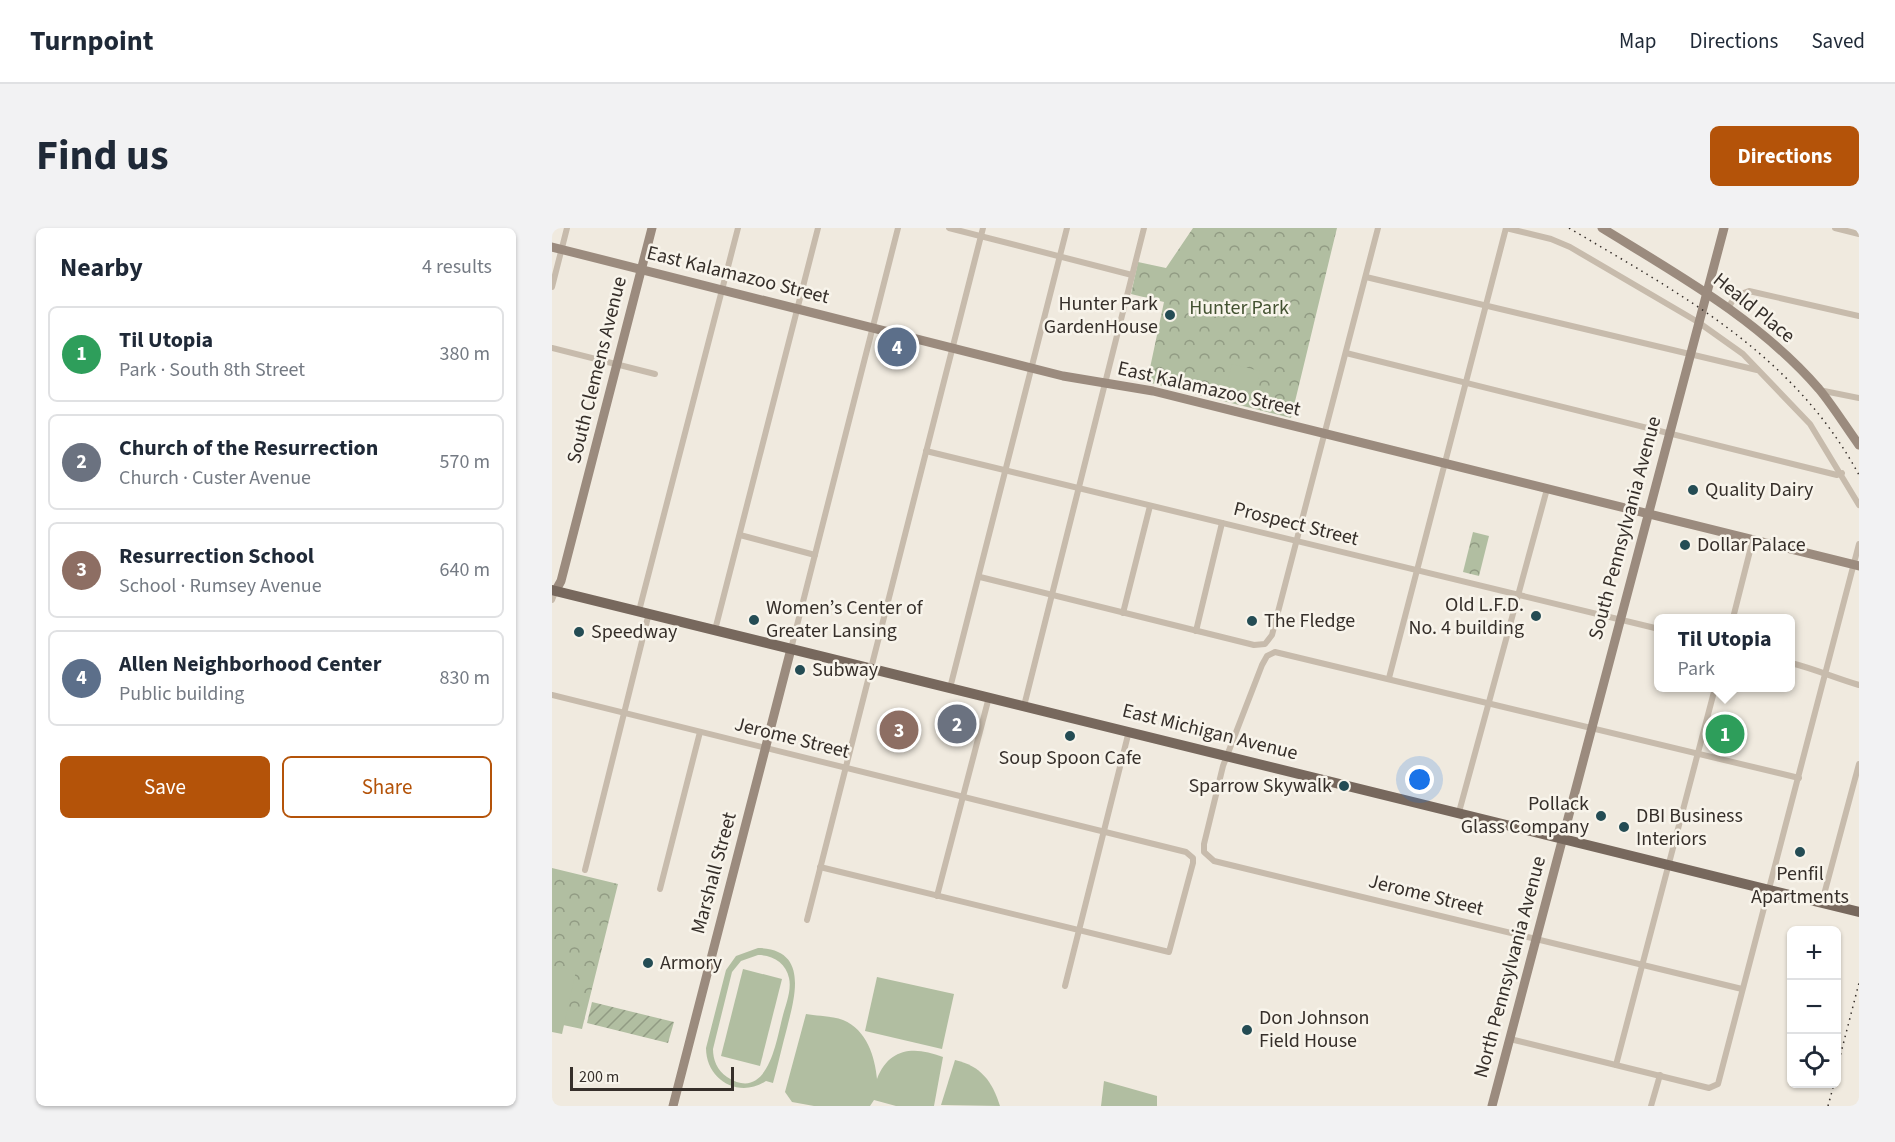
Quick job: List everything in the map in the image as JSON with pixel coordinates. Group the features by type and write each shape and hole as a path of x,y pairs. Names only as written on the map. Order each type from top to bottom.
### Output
{"main road":[{"name":"East Michigan Avenue","path":"553,593 644,612 1859,912"}],"street":[{"path":"552,287 557,248 567,228"},
{"name":"South Clemens Avenue","path":"553,593 561,581 652,228"},
{"path":"585,870 624,713 644,612 738,228"},
{"path":"716,630 818,228"},
{"path":"791,649 898,228"},
{"path":"949,228 1132,275"},
{"path":"807,920 982,228"},
{"path":"950,688 1067,228"},
{"path":"1024,706 1144,228"},
{"path":"980,577 1254,645 1265,644 1272,635 1378,228"},
{"path":"1389,678 1506,228 1551,239 1570,247 1729,342 1810,424 1842,473 1859,505"},
{"name":"Heald Place","path":"1602,228 1729,306 1771,341 1819,390 1859,445"},
{"name":"South Pennsylvania Avenue","path":"1563,838 1724,228"},
{"path":"1835,228 1859,234"},
{"name":"East Kalamazoo Street","path":"557,248 1032,368 1105,384 1153,390 1856,565"},
{"path":"1365,277 1689,356 1758,370"},
{"path":"1729,306 1736,296 1749,291 1859,316"},
{"path":"552,348 655,374"},
{"path":"1346,353 1837,475 1842,473"},
{"path":"1819,390 1859,398"},
{"name":"Prospect Street","path":"926,451 1654,628"},
{"path":"1459,812 1546,489"},
{"path":"1124,613 1150,506"},
{"path":"1196,631 1222,524"},
{"path":"740,535 815,555"},
{"path":"1734,614 1753,539"},
{"path":"1510,1039 1713,1088 1718,1084 1856,565 1859,544"},
{"name":"Marshall Street","path":"673,1106 791,649"},
{"path":"1227,755 1262,665 1271,653 1285,652 1798,778"},
{"path":"1795,664 1819,670 1825,676 1859,685"},
{"path":"1616,1065 1714,692"},
{"name":"Jerome Street","path":"552,695 1186,852 1193,858 1169,952 1079,931"},
{"path":"937,896 989,697"},
{"path":"1065,986 1129,731"},
{"path":"660,889 700,732"},
{"name":"Jerome Street","path":"1227,755 1204,844 1204,852 1208,857 1742,990"},
{"path":"1822,902 1859,764"},
{"name":"North Pennsylvania Avenue","path":"1492,1106 1563,838"},
{"path":"820,867 1079,931"},
{"path":"1651,1106 1660,1075"}],"green space":[{"name":"Hunter Park","path":"1193,228 1337,228 1291,418 1147,382 1164,302 1131,294 1138,262 1166,268"},
{"path":"1232,364 1260,371 1253,400 1225,392"},
{"path":"1473,532 1489,536 1479,576 1463,572"},
{"path":"552,868 618,884 582,1029 563,1025 552,1031"},
{"path":"758,948 774,950 785,956 792,965 795,976 793,1002 773,1083 766,1081 745,1088 735,1087 718,1077 707,1059 706,1048 726,970 736,956","holes":["764,955 774,958 785,968 790,983 789,993 773,1055 767,1067 752,1082 741,1083 727,1077 718,1068 713,1049 732,972 741,961"]},
{"path":"552,966 576,971 562,1034 552,1032"},
{"path":"743,969 782,979 760,1066 721,1056"},
{"path":"877,977 954,994 942,1049 865,1031"},
{"path":"592,1002 674,1022 668,1043 587,1023"},
{"path":"806,1014 843,1020 858,1030 872,1053 877,1079 888,1061 904,1052 923,1051 943,1057 934,1106 896,1106 874,1100 870,1106 814,1106 792,1102 785,1092"},
{"path":"955,1060 972,1066 984,1076 993,1089 1000,1106 941,1105"},
{"path":"1104,1081 1157,1096 1157,1106 1101,1106"}],"railway":[{"path":"1569,228 1693,304 1732,331 1768,361 1802,395 1833,432 1859,475"},
{"path":"1841,1053 1859,983"},
{"path":"1828,1106 1833,1088"}],"place":[{"name":"Hunter Park GardenHouse","path":"1170,315"},
{"name":"Allen Neighborhood Center","path":"897,347"},
{"name":"Quality Dairy","path":"1693,490"},
{"name":"Dollar Palace","path":"1685,545"},
{"name":"Old L.F.D. No. 4 building","path":"1536,616"},
{"name":"Women’s Center of Greater Lansing","path":"754,620"},
{"name":"The Fledge","path":"1252,621"},
{"name":"Speedway","path":"579,632"},
{"name":"Subway","path":"800,670"},
{"name":"Church of the Resurrection","path":"957,724"},
{"name":"Resurrection School","path":"899,730"},
{"name":"Til Utopia","path":"1725,734"},
{"name":"Soup Spoon Cafe","path":"1070,736"},
{"name":"Sparrow Skywalk","path":"1344,786"},
{"name":"Pollack Glass Company","path":"1601,816"},
{"name":"DBI Business Interiors","path":"1624,827"},
{"name":"Penfil Apartments","path":"1800,852"},
{"name":"Armory","path":"648,963"},
{"name":"Don Johnson Field House","path":"1247,1030"}]}
